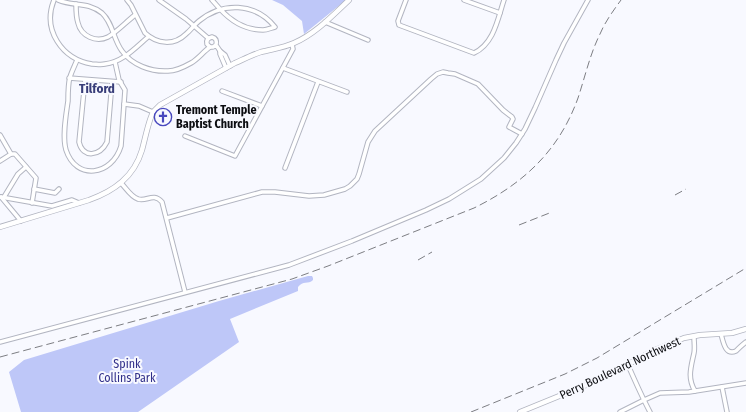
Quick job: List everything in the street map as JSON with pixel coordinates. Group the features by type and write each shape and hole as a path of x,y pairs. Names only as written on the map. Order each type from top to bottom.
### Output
{"main road":[{"path":"0,227 102,196 116,187 129,175 139,158 149,122 154,112 160,105 254,54 292,44 308,36 349,0"},
{"name":"Perry Boulevard Northwest","path":"520,412 591,383 655,350 684,338 745,331"}],"street":[{"path":"54,0 50,12 50,18 56,39 63,50 77,60 85,63 104,65 115,62 126,56 148,37"},
{"path":"58,0 66,3 85,4 96,9 107,19 119,46 126,56 138,65 154,70 175,70 190,64 210,47 216,45"},
{"path":"127,0 142,29 148,37 161,42 168,43 180,39 185,36 194,25 208,15 220,9 226,8 240,7 250,9 266,17 275,27 264,30 237,24 225,15 220,9 212,0"},
{"path":"159,0 180,14 208,38 212,37 215,39 216,45 224,55 228,67"},
{"path":"406,0 398,21 400,26 472,52 477,52 487,43 492,35 504,0"},
{"path":"464,0 500,13"},
{"path":"0,342 288,265 352,241 449,200 481,179 494,168 504,158 522,134 562,47 588,0"},
{"path":"76,4 79,26 88,36 92,38 100,39 107,37 135,15"},
{"path":"325,22 368,40"},
{"path":"208,38 206,44 210,47"},
{"path":"185,136 235,156 293,49 292,44"},
{"path":"77,60 70,78 64,143 71,159 79,167 89,171 105,168 113,161 121,146 125,90 115,62"},
{"path":"283,68 347,92"},
{"path":"167,218 262,192 316,196 334,192 350,186 357,179 368,142 375,130 436,74 443,72 455,74 478,84 503,110 512,117 513,119 510,127 522,134"},
{"path":"70,78 121,82"},
{"path":"85,80 79,142 84,151 92,154 102,150 106,142 112,82"},
{"path":"285,168 318,82"},
{"path":"222,91 262,106"},
{"path":"124,104 140,106 154,112"},
{"path":"0,135 11,154 15,154 36,178 32,202"},
{"path":"0,161 11,154"},
{"path":"1,197 18,174 26,167"},
{"path":"121,183 136,198 141,199 153,197 161,200 167,218 185,292"},
{"path":"34,189 55,193 59,188"},
{"path":"1,197 52,206 72,200 80,203"},
{"path":"1,197 21,220"},
{"path":"721,334 727,351 735,351 746,342"},
{"path":"694,337 694,352 690,374 691,382 695,391"},
{"path":"628,365 650,412"},
{"path":"620,412 660,393 695,391 746,383"},
{"path":"722,387 726,412"}],"green space":[{"path":"272,0 346,0 304,34 302,21 283,5"},
{"name":"Spink Collins Park","path":"312,276 313,280 300,285 298,287 298,291 230,319 239,342 138,412 21,412 9,372 24,360 219,301"}],"railway":[{"path":"0,357 292,279 474,208 492,199 523,177 537,164 550,150 561,134 578,98 596,42 607,21 621,0"},
{"path":"675,195 686,189"},
{"path":"519,225 552,212"},
{"path":"418,260 432,252"},
{"path":"471,412 565,374 597,358 746,268"}],"place":[{"name":"Tremont Temple Baptist Church","path":"163,117"}],"district":[{"name":"Tilford","path":"97,88"}]}
